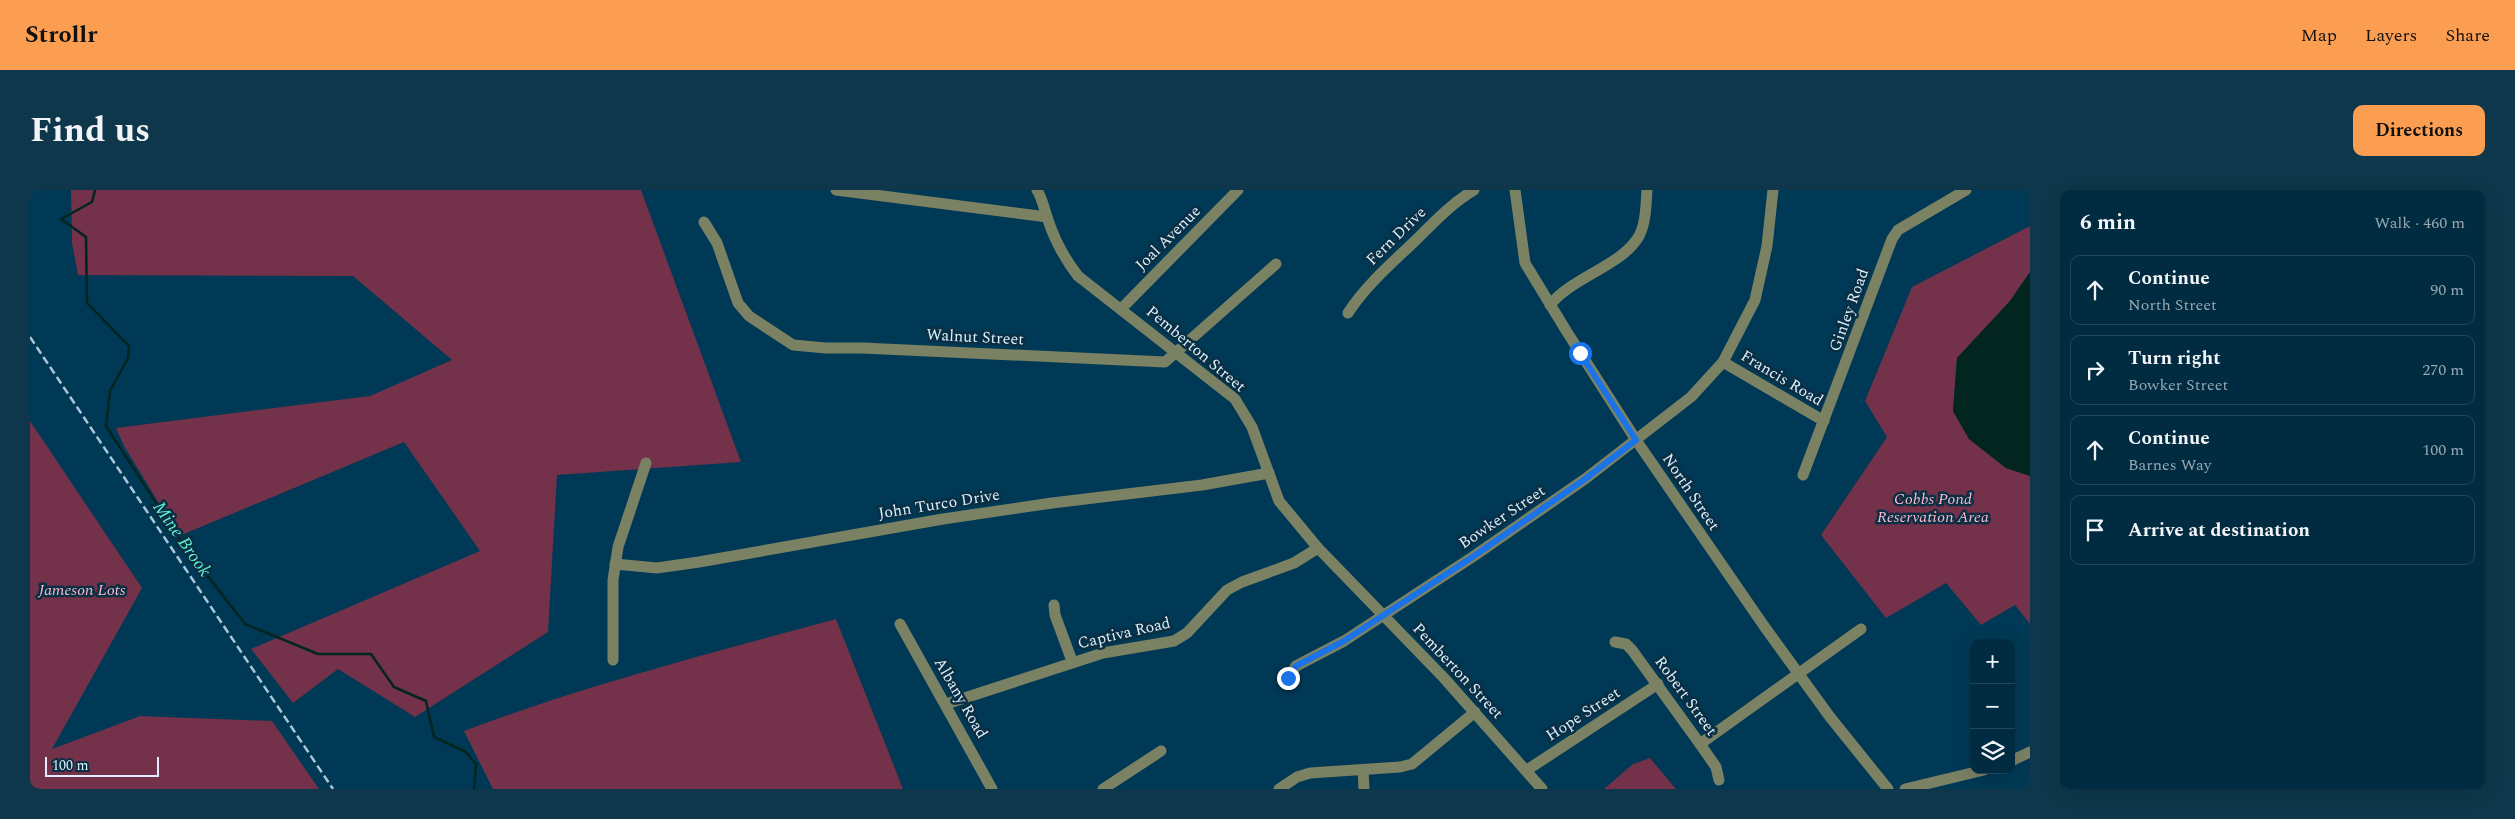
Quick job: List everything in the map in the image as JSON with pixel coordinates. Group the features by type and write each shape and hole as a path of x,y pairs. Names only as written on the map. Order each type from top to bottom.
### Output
{"street":[{"path":"836,190 1047,217"},
{"name":"Pemberton Street","path":"1036,190 1043,199 1047,217 1063,256 1073,269 1087,284 1122,308 1235,399 1252,427 1279,501 1318,548 1475,712 1542,789"},
{"name":"Joal Avenue","path":"1122,308 1238,190"},
{"name":"Fern Drive","path":"1348,313 1361,292 1443,214 1462,197 1474,190"},
{"name":"North Street","path":"1515,190 1525,263 1550,305 1636,440 1798,674 1888,789"},
{"path":"1550,305 1558,295 1622,254 1638,236 1646,210 1647,190"},
{"name":"Bowker Street","path":"1288,678 1296,666 1344,641 1493,543 1585,479 1691,397 1723,362 1756,300 1767,246 1773,190"},
{"name":"Ginley Road","path":"1803,476 1892,239 1898,230 1966,190"},
{"name":"Walnut Street","path":"704,222 717,243 738,303 749,316 793,345 826,348 863,348 1161,362 1170,359 1256,279 1276,264"},
{"name":"Francis Road","path":"1723,362 1824,421"},
{"path":"612,660 613,580 618,547 646,463"},
{"name":"John Turco Drive","path":"616,564 657,568 943,519 1052,503 1202,485 1269,473"},
{"name":"Captiva Road","path":"946,704 1072,661 1103,653 1174,641 1187,633 1227,590 1294,563 1318,548"},
{"path":"1054,605 1055,615 1072,661"},
{"name":"Albany Road","path":"900,624 992,789"},
{"path":"1700,744 1861,628"},
{"name":"Robert Street","path":"1615,642 1626,644 1658,684 1716,767 1720,780"},
{"name":"Hope Street","path":"1527,770 1658,684"},
{"path":"1279,789 1297,777 1310,773 1400,768 1412,764 1475,712"},
{"path":"1103,789 1162,751"},
{"path":"2015,759 2030,752"},
{"path":"1363,770 1364,789"},
{"path":"1905,789 1970,773"}],"green space":[{"path":"71,190 641,190 741,462 557,475 548,632 415,717 338,669 293,703 251,649 480,551 404,442 179,536 124,446 116,428 370,396 452,360 353,276 78,275 72,243"},
{"name":"Cobbs Pond Reservation Area","path":"2030,226 2030,272 2010,301 1957,358 1953,411 1969,439 2006,468 2030,476 2030,624 2015,605 1981,625 1946,583 1886,618 1821,535 1887,437 1865,401 1912,287"},
{"name":"Jameson Lots","path":"30,421 142,588 52,749 140,716 272,721 319,789 30,789"},
{"path":"836,619 903,789 493,789 464,731 602,684"},
{"path":"1650,758 1676,789 1604,789 1633,764"}],"shaded area":[{"path":"2030,272 2030,476 2006,468 1969,439 1953,411 1957,358 2010,301"}],"waterway":[{"name":"Mine Brook","path":"95,190 92,202 61,219 86,237 87,303 129,346 128,358 110,391 106,426 182,543 245,624 318,654 371,654 394,687 426,701 434,737 466,752 476,764 474,789"}],"railway":[{"path":"30,337 333,789"}],"route":[{"path":"1288,678 1296,666 1344,641 1474,556 1585,479 1636,440 1580,353"}]}
